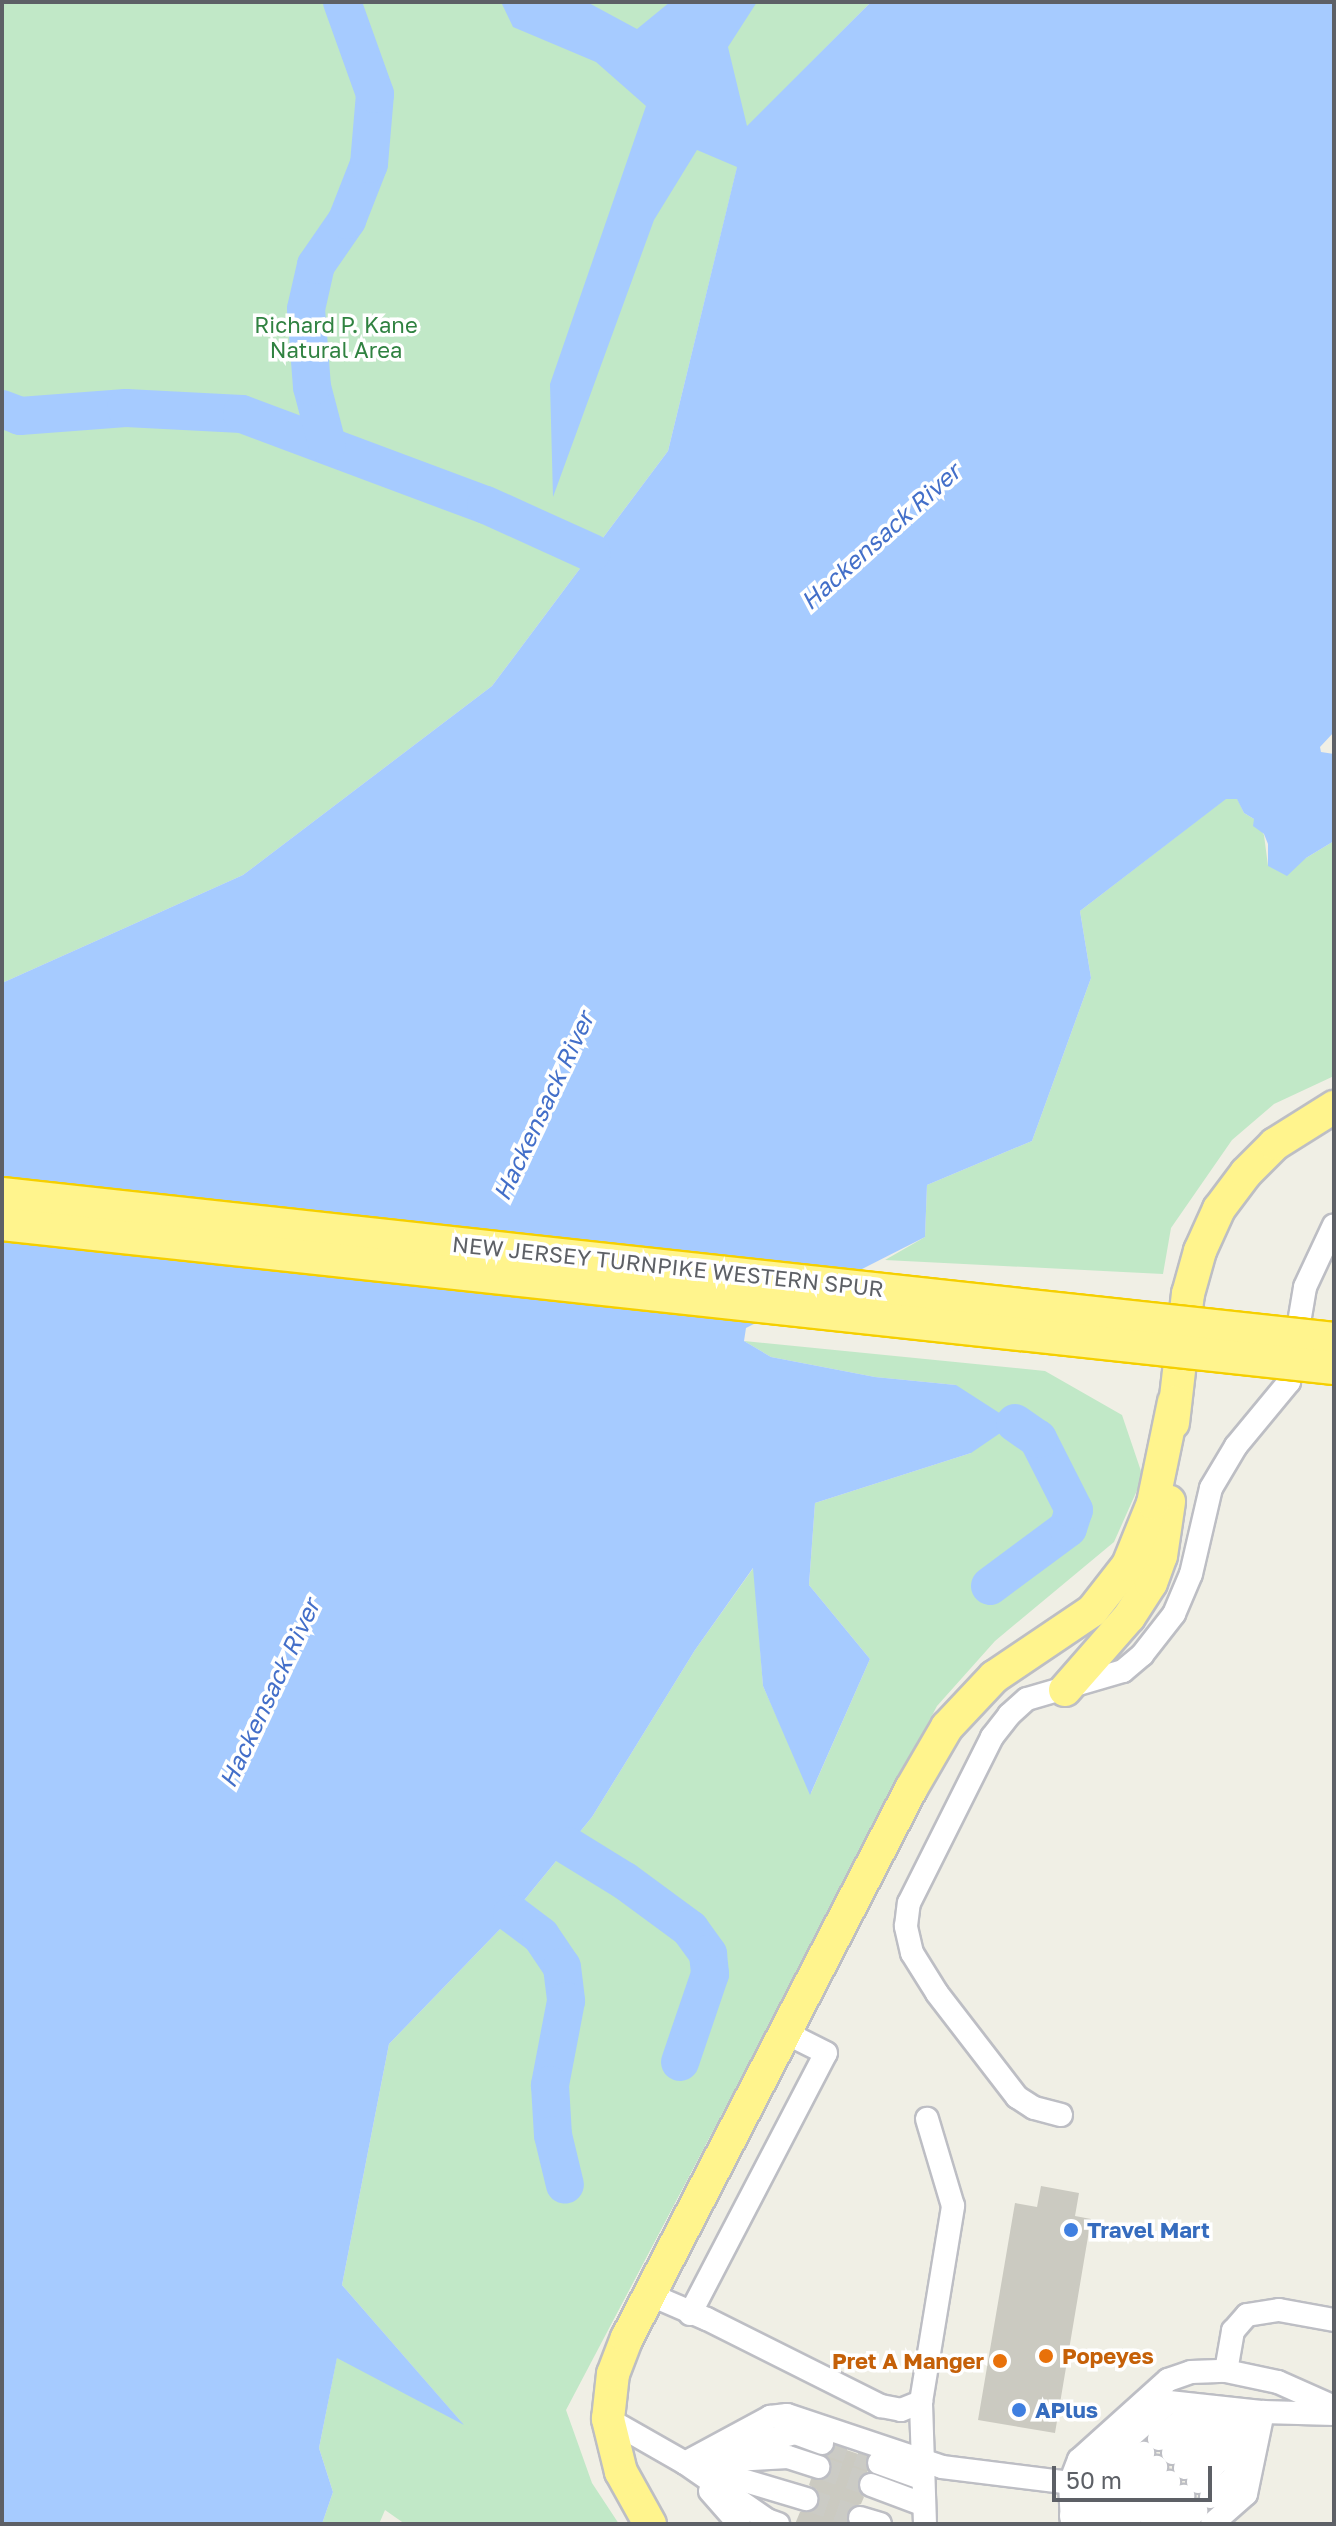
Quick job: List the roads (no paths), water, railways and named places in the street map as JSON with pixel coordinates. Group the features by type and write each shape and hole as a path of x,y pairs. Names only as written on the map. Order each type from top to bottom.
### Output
{"highway":[{"path":"1065,1690 1129,1617 1156,1570 1167,1522 1174,1402 1188,1294 1200,1251 1219,1209 1246,1173 1275,1144 1334,1107"},
{"name":"NEW JERSEY TURNPIKE WESTERN SPUR","path":"2,1194 1334,1339"},
{"name":"NEW JERSEY TURNPIKE WESTERN SPUR","path":"2,1224 1334,1368"},
{"path":"650,2524 621,2472 608,2419 609,2390 616,2365 947,1727 994,1677 1092,1611 1128,1565 1153,1503 1174,1402"}],"lane":[{"path":"1061,2115 1034,2108 1010,2091 917,1964 906,1926 913,1892 992,1737 1009,1715 1027,1699 1123,1671 1155,1641 1174,1614 1191,1574 1215,1480 1236,1446 1289,1382 1305,1287 1334,1225"},
{"path":"690,2314 826,2053 786,2033"},
{"path":"923,2514 921,2402 953,2206 927,2119"},
{"path":"651,2295 707,2319 891,2410 901,2410 921,2402"},
{"path":"1226,2371 1233,2331 1247,2315 1279,2310 1334,2320"},
{"path":"1075,2509 1074,2469 1087,2450 1159,2386 1191,2372 1226,2371 1278,2382 1334,2407"},
{"path":"1075,2509 1097,2466 1169,2402 1263,2412 1334,2414"},
{"path":"879,2463 921,2469 962,2470 1075,2509 1180,2483 1246,2494 1263,2412"},
{"path":"1151,2524 1180,2483 1184,2418 1263,2412"},
{"path":"1121,2524 1180,2483 1221,2463 1263,2412"},
{"path":"685,2463 770,2417 787,2415 921,2469"},
{"path":"608,2419 685,2463 767,2520 778,2524"},
{"path":"685,2463 795,2433 826,2444"},
{"path":"685,2463 788,2457 818,2467"},
{"path":"685,2463 806,2499"},
{"path":"685,2463 739,2524"},
{"path":"871,2485 923,2514"}],"water":[{"name":"Hackensack River","path":"501,2 587,2 637,29 670,2 757,2 728,47 747,126 871,2 1334,2 1334,732 1320,747 1321,752 1334,754 1334,841 1306,858 1287,876 1268,866 1268,844 1264,834 1253,826 1254,819 1244,813 1237,799 1226,799 1080,911 1091,978 1032,1141 927,1185 925,1237 746,1328 744,1341 771,1357 875,1377 956,1385 1015,1423 971,1453 815,1503 809,1585 870,1659 810,1795 763,1686 753,1568 695,1650 592,1817 504,1925 389,2044 342,2285 464,2425 337,2358 319,2448 333,2492 322,2524 2,2524 2,983 243,875 492,686 668,451 737,167 697,150 654,220 553,497 550,384 646,106 596,62 513,27"}],"waterway":[{"path":"327,444 312,387 306,309 316,265 347,220 369,164 375,94 342,2"},
{"path":"2,409 20,416 126,408 242,414 486,505 592,553"},
{"path":"990,1586 1068,1528 1074,1510 1038,1439 1015,1423"},
{"path":"568,1846 625,1881 690,1929 708,1954 710,1974 680,2062"},
{"path":"512,1914 541,1936 562,1967 566,2001 550,2085 553,2135 565,2185"}],"tunnel":[{"path":"826,2444 879,2463"},
{"path":"818,2467 871,2485"},
{"path":"806,2499 860,2518"}],"place":[{"name":"Travel Mart","path":"1071,2230"},
{"name":"Popeyes","path":"1046,2356"},
{"name":"Pret A Manger","path":"1000,2361"},
{"name":"APlus","path":"1019,2410"}],"park label":[{"name":"Richard P. Kane Natural Area","path":"336,336"}]}
